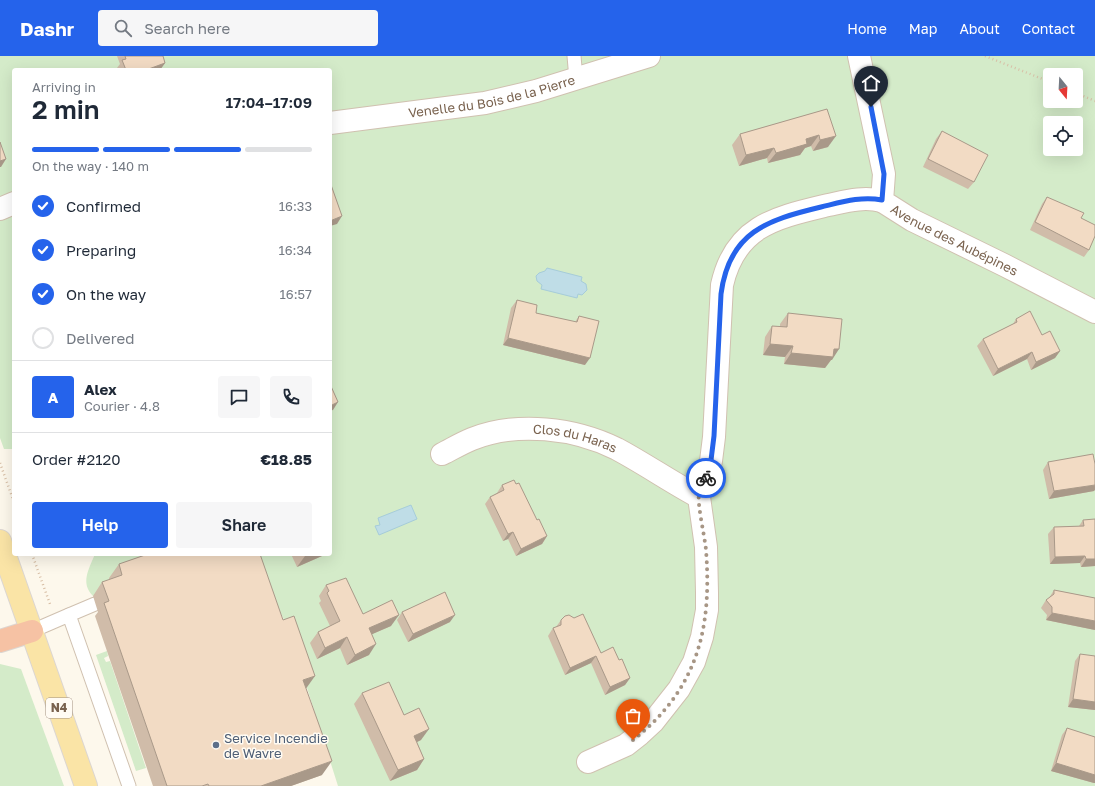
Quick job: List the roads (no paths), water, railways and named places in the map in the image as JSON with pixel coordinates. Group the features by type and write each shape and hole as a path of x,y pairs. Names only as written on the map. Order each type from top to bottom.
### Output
{"highway":[{"path":"0,641 32,631"}],"main road":[{"name":"N4","path":"0,540 86,786"}],"street":[{"name":"Venelle du Bois de la Pierre","path":"332,123 485,103 576,79 649,56"},
{"name":"Avenue des Aubépines","path":"859,56 884,174 882,200 912,220 1095,312"},
{"path":"588,762 626,745 653,722 679,689 694,662 702,637 707,610 708,593 706,547 699,497 711,460 714,436 722,285 724,274 734,252 755,230 774,219 860,198 882,200"},
{"path":"0,209 12,204"},
{"name":"Clos du Haras","path":"442,454 473,439 504,431 546,430 569,433 616,449 699,497"}],"lane":[{"path":"574,56 576,79"},
{"path":"32,631 95,604"},
{"path":"69,615 129,786"}],"water":[{"path":"547,268 582,277 581,281 586,284 587,290 582,295 578,294 577,298 541,289 542,285 537,281 536,276 545,271"},
{"path":"411,505 417,519 379,535 375,526 380,525 378,518"}],"place":[{"name":"Service Incendie de Wavre","path":"216,745"}]}
